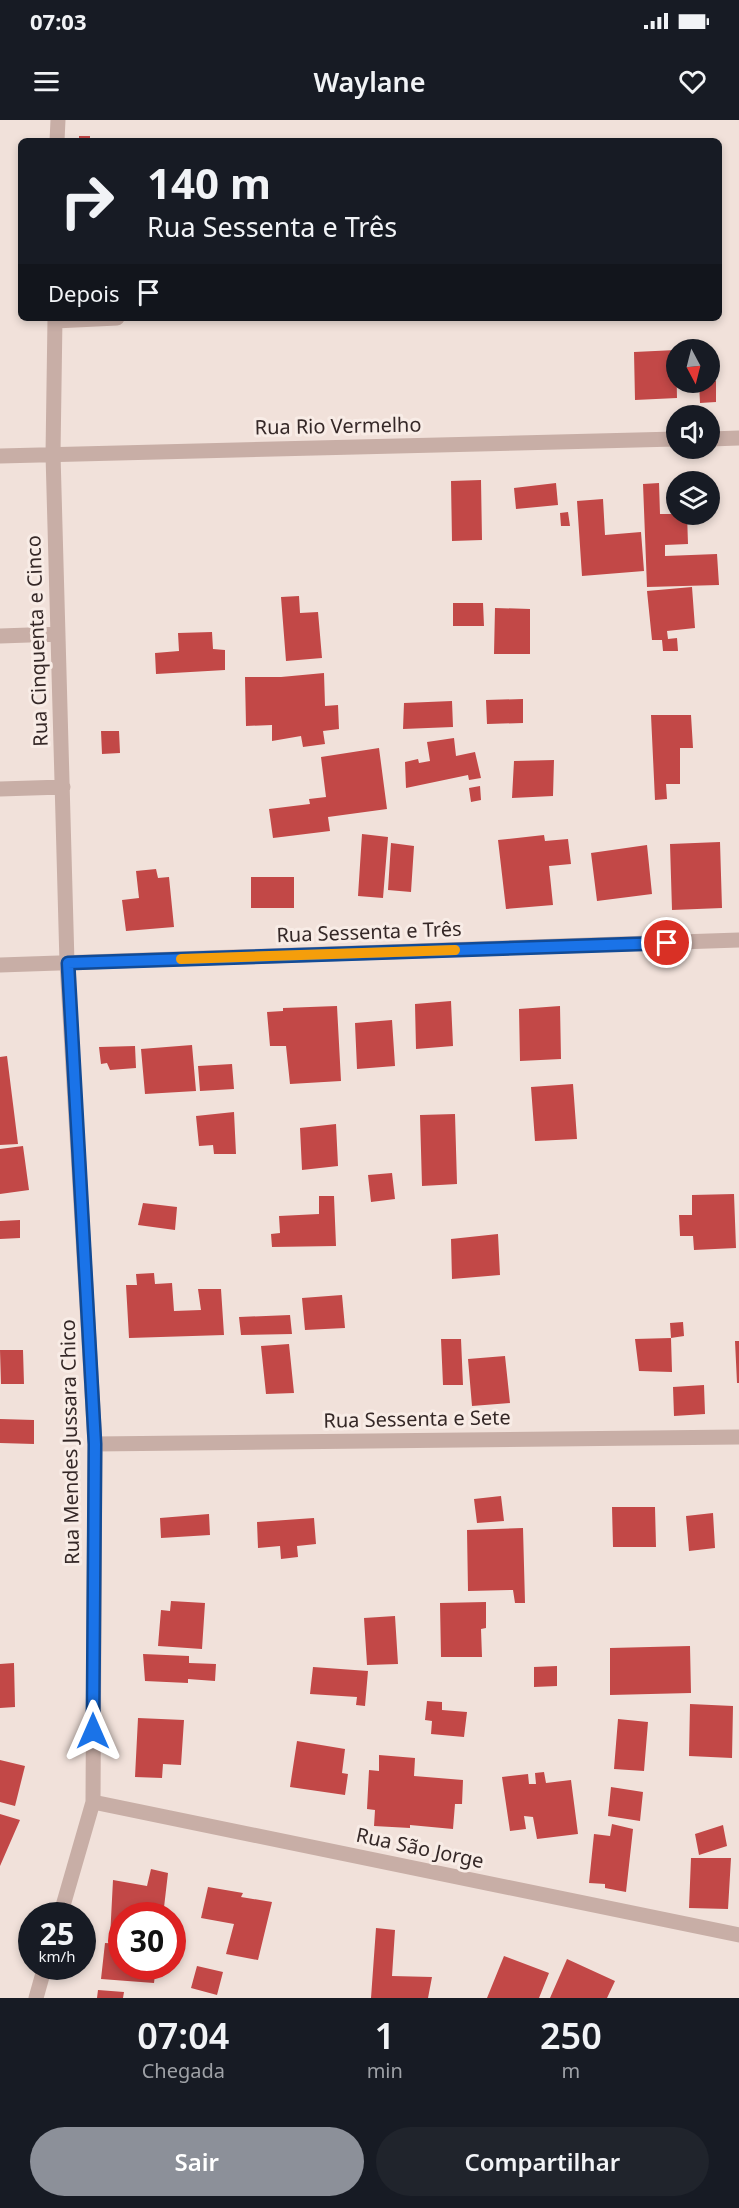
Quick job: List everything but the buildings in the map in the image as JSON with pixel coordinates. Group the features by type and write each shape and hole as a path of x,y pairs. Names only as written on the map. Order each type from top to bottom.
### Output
{"street":[{"path":"57,120 57,138"},
{"name":"Rua Cinquenta e Cinco","path":"55,321 53,454 68,963"},
{"path":"720,439 739,438"},
{"name":"Rua Rio Vermelho","path":"0,456 666,439"},
{"path":"0,636 58,634"},
{"path":"0,789 63,787"},
{"name":"Rua Sessenta e Três","path":"0,965 739,940"},
{"name":"Rua Mendes Jussara Chico","path":"64,1902 93,1802 95,1444 68,963"},
{"name":"Rua Sessenta e Sete","path":"95,1444 739,1437"},
{"name":"Rua São Jorge","path":"93,1802 739,1935"},
{"path":"36,1998 41,1980"}],"slow traffic":[{"path":"181,959 455,950"}],"route":[{"path":"93,1731 95,1444 68,963 667,943"}]}
